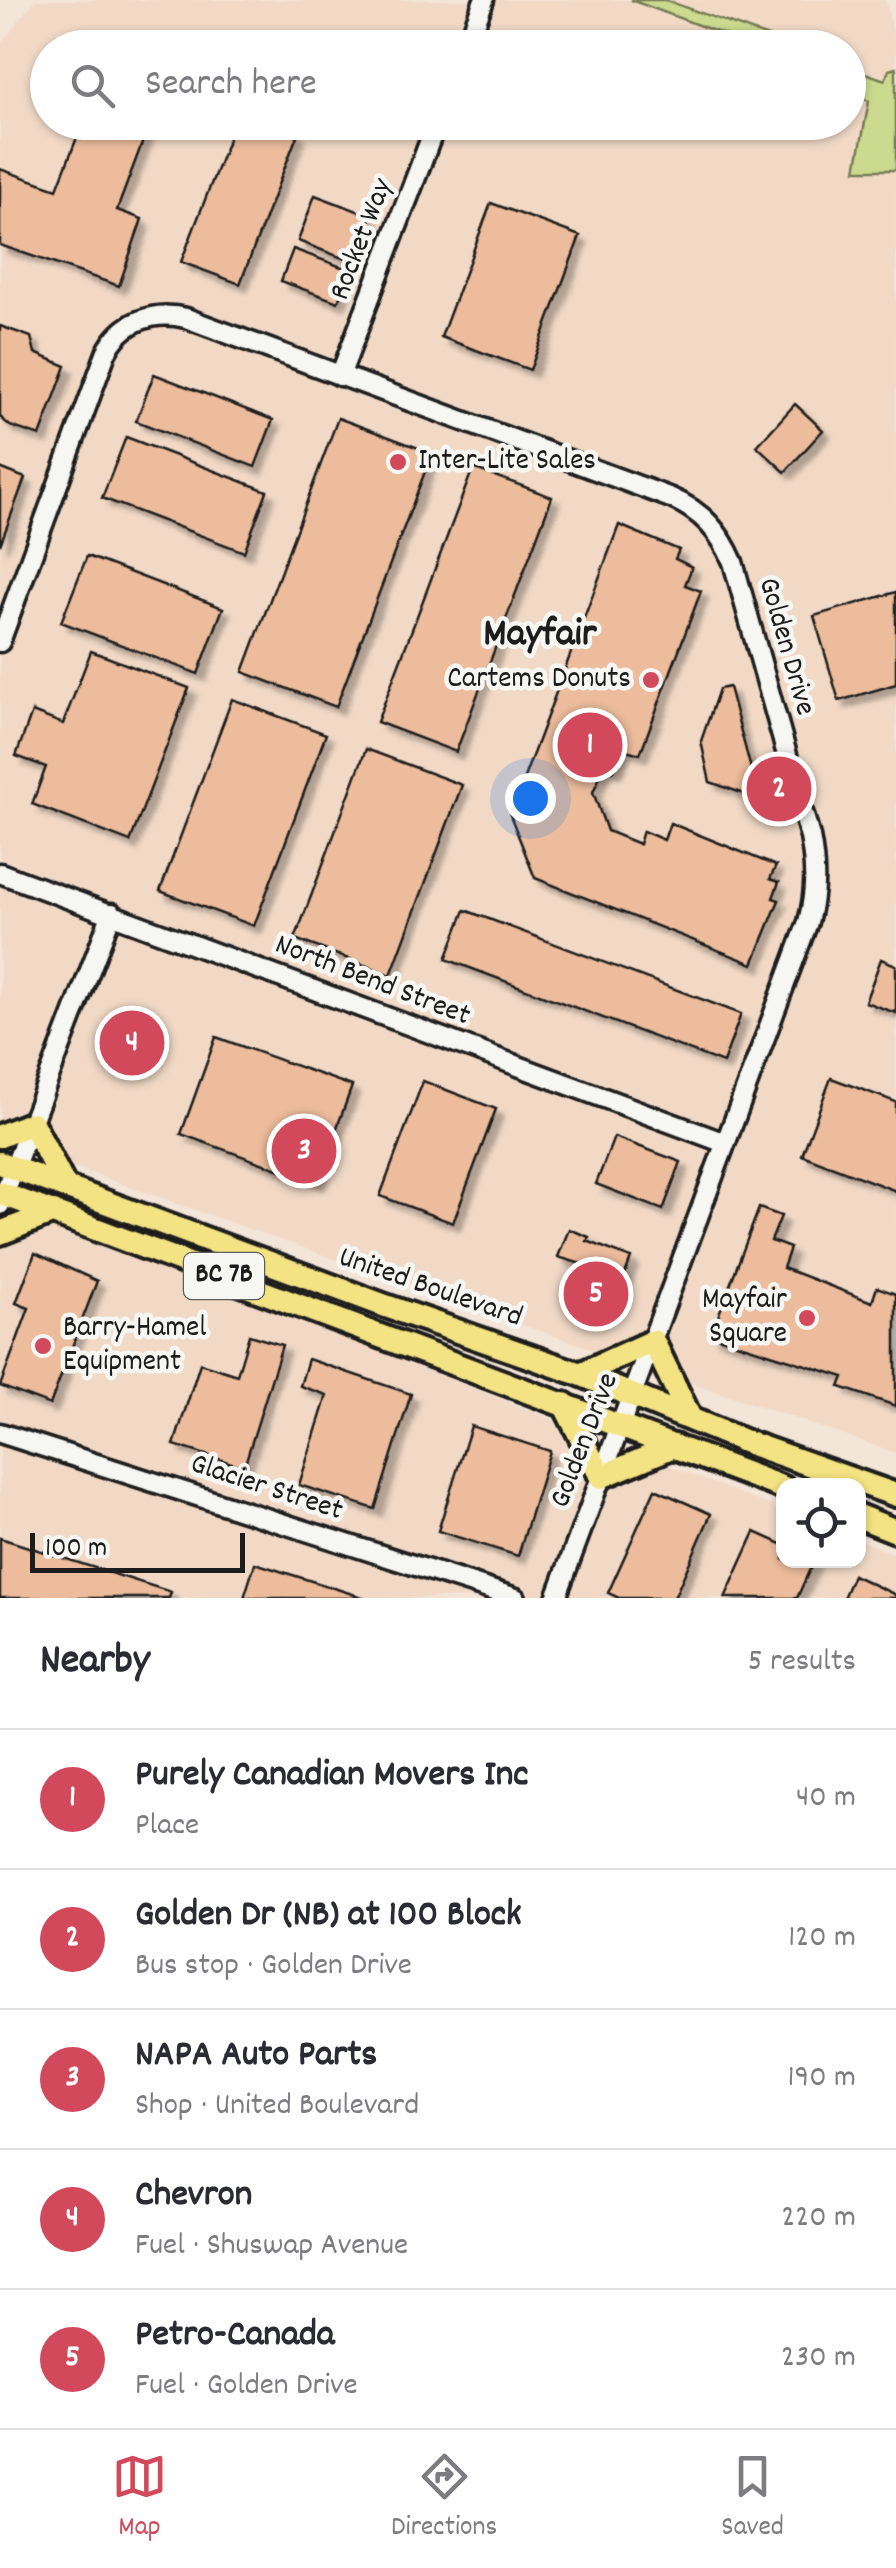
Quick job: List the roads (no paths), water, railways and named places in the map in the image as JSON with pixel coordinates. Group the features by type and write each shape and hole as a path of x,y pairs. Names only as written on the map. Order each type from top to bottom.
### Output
{"main road":[{"path":"0,1136 32,1123 66,1187"},
{"name":"United Boulevard","path":"7,1165 580,1374 746,1442 896,1495"},
{"name":"United Boulevard","path":"1,1197 54,1212 776,1485"},
{"path":"0,1233 54,1212"},
{"path":"580,1374 653,1341 690,1418"},
{"path":"564,1404 601,1477 674,1446"},
{"path":"866,1519 896,1531"}],"street":[{"path":"473,30 484,0"},
{"name":"Rocket Way","path":"340,376 431,140"},
{"name":"Golden Drive","path":"0,642 103,360 112,342 136,322 162,314 186,318 671,498 697,512 724,542 733,562 810,838 816,871 815,894 808,922 556,1598"},
{"name":"North Bend Street","path":"0,873 725,1143"},
{"path":"1,1197 7,1165 32,1123 112,913"},
{"name":"Glacier Street","path":"0,1434 516,1598"}],"place":[{"name":"Inter-Lite Sales","path":"398,462"},
{"name":"Cartems Donuts","path":"651,680"},
{"name":"Purely Canadian Movers Inc","path":"590,745"},
{"name":"Golden Dr (NB) at 100 Block","path":"779,789"},
{"name":"Chevron","path":"132,1043"},
{"name":"NAPA Auto Parts","path":"304,1151"},
{"name":"Petro-Canada","path":"596,1294"},
{"name":"Mayfair Square","path":"807,1318"},
{"name":"Barry-Hamel Equipment","path":"43,1346"}],"district":[{"name":"Mayfair","path":"540,636"}]}
